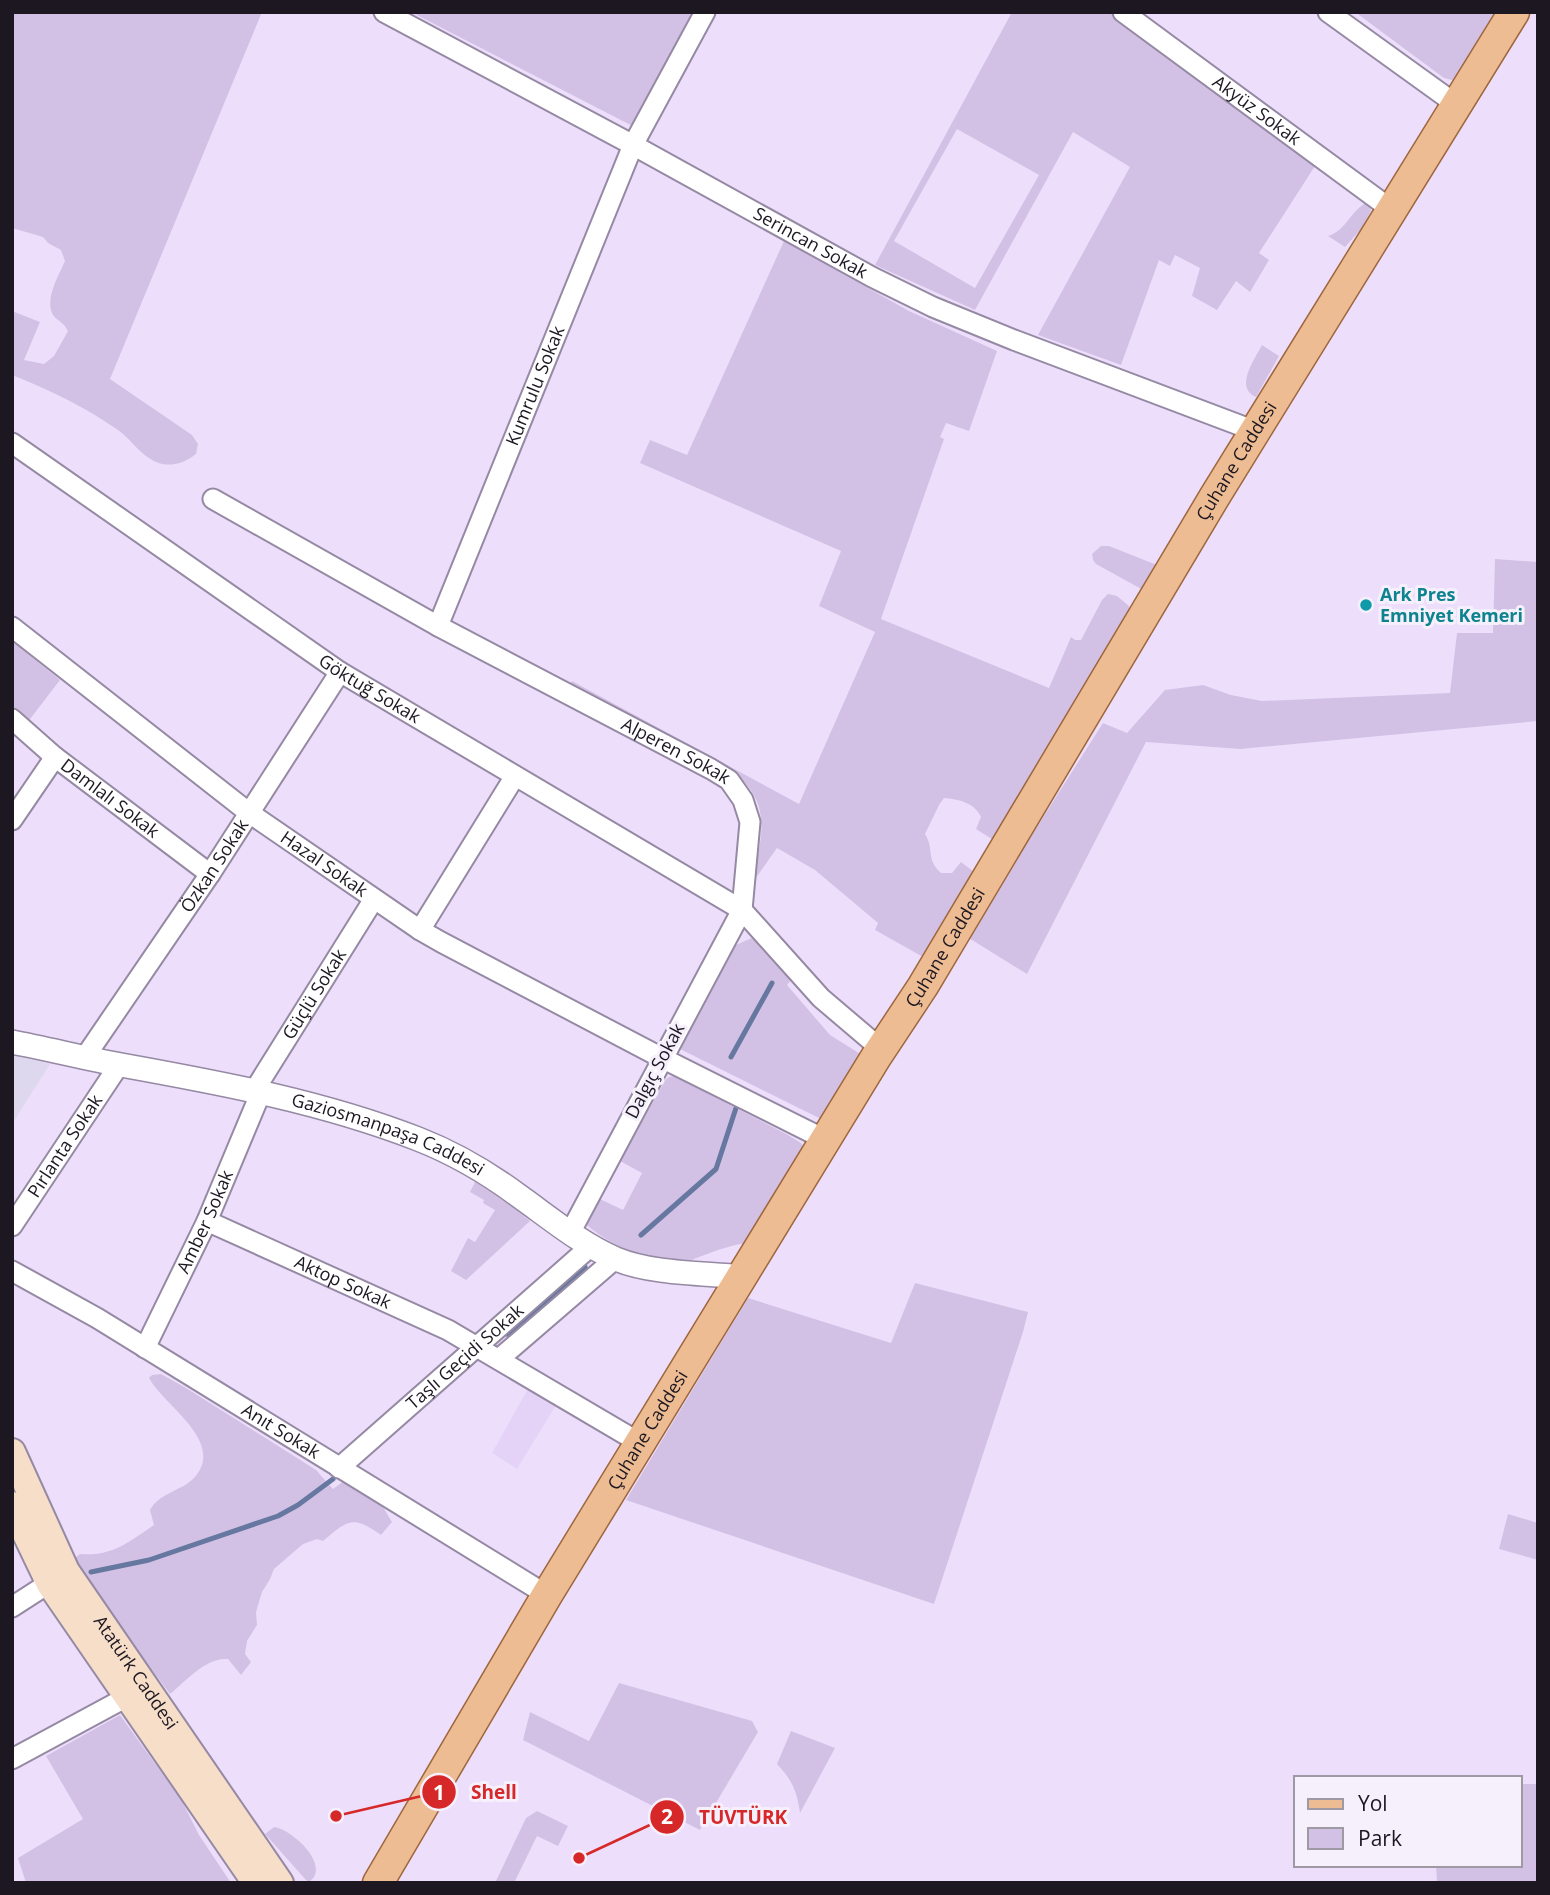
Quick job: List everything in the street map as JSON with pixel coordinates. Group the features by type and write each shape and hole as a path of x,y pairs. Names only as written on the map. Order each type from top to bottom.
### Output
{"main road":[{"name":"Çuhane Caddesi","path":"378,1883 547,1595 881,1049 923,986 1255,431 1514,12"},
{"name":"Atatürk Caddesi","path":"12,1452 58,1578"},
{"name":"Atatürk Caddesi","path":"12,1504 58,1578 136,1692 256,1883"},
{"name":"Atatürk Caddesi","path":"136,1692 280,1883"}],"street":[{"name":"Serincan Sokak","path":"384,12 872,277 933,307 1255,431"},
{"name":"Kumrulu Sokak","path":"438,626 633,145 705,12"},
{"name":"Akyüz Sokak","path":"1123,12 1392,210"},
{"path":"1328,12 1457,105"},
{"name":"Göktuğ Sokak","path":"12,443 340,672 742,910"},
{"name":"Alperen Sokak","path":"213,499 438,626 729,780 743,800 750,822 742,910"},
{"name":"Hazal Sokak","path":"12,627 248,812 420,929 663,1058 826,1140"},
{"name":"Özkan Sokak","path":"85,1057 210,874 340,672"},
{"name":"Damlalı Sokak","path":"12,719 55,757 210,874"},
{"path":"12,820 55,757"},
{"path":"420,929 515,776"},
{"name":"Güçlü Sokak","path":"258,1091 374,899"},
{"path":"742,910 821,998 881,1049"},
{"name":"Dalgıç Sokak","path":"570,1233 742,910"},
{"name":"Gaziosmanpaşa Caddesi","path":"12,1042 258,1091 362,1120 442,1149 488,1175 570,1233 615,1259 643,1267 742,1277"},
{"name":"Pırlanta Sokak","path":"12,1226 119,1065"},
{"name":"Amber Sokak","path":"145,1348 207,1221 258,1091"},
{"name":"Aktop Sokak","path":"207,1221 448,1330 640,1443"},
{"name":"Taşlı Geçidi Sokak","path":"339,1468 591,1246"},
{"path":"499,1359 615,1259"},
{"name":"Anıt Sokak","path":"12,1271 97,1318 547,1595"},
{"path":"12,1606 58,1578"},
{"path":"12,1759 136,1692"}],"shaded area":[{"path":"12,1055 50,1064 12,1124"},
{"path":"530,1385 558,1402 517,1469 492,1453"}],"green space":[{"path":"12,12 262,12 110,379 192,435 198,444 196,454 182,462 167,465 156,462 118,430 93,414 12,375 12,311 40,322 24,360 44,364 54,356 68,331 53,315 50,302 53,287 65,261 61,250 43,237 12,228"},
{"path":"411,12 715,12 650,135"},
{"path":"1012,12 1113,12 1315,166 1259,253 1269,260 1250,292 1236,281 1217,310 1192,296 1200,268 1175,255 1170,266 1159,260 1121,365 1038,335 1130,167 1073,132 975,310 875,265","holes":["957,129 1039,175 975,288 894,241"]},
{"path":"1355,12 1500,12 1458,78 1452,80 1444,78"},
{"path":"1364,204 1369,204 1371,211 1362,228 1345,247 1328,236 1339,230"},
{"path":"784,241 909,311 997,351 969,431 946,423 940,437 944,439 881,619 1049,688 1071,637 1081,640 1102,600 1108,594 1117,596 1129,606 1130,615 995,841 976,829 981,817 970,805 944,798 939,805 925,834 933,863 941,873 952,873 961,862 974,872 923,957 875,930 878,923 815,870 777,848 753,882 761,819 753,793 743,780 728,768 571,683 572,681 799,804 875,632 819,606 841,551 640,463 650,440 687,455"},
{"path":"1262,345 1279,356 1256,397 1250,393 1246,381"},
{"path":"1101,546 1109,546 1157,565 1143,590 1096,564 1092,554"},
{"path":"1495,559 1538,562 1538,721 1240,749 1146,742 1027,974 967,937 1103,723 1127,733 1165,690 1203,685 1231,695 1262,701 1450,693 1457,633 1493,633"},
{"path":"12,641 60,680 27,723 12,710"},
{"path":"754,937 791,980 787,985 830,1035 862,1055 825,1121 678,1048 730,950"},
{"path":"674,1076 788,1135 805,1148 750,1243 682,1263 657,1261 631,1252 587,1225 600,1199 623,1210 642,1173 620,1161 666,1079"},
{"path":"475,1182 497,1194 530,1221 466,1280 451,1271 468,1238 475,1242 495,1210 470,1192"},
{"path":"915,1283 1028,1312 934,1604 626,1500 748,1298 891,1343"},
{"path":"161,1374 316,1470 333,1489 348,1478 383,1507 392,1522 381,1535 364,1525 351,1523 339,1528 323,1541 317,1539 303,1544 274,1569 262,1592 256,1612 257,1625 247,1641 245,1654 251,1662 241,1675 228,1659 220,1659 204,1666 170,1694 97,1596 76,1562 76,1557 80,1554 111,1550 154,1525 150,1510 154,1504 194,1478 202,1464 203,1451 198,1438 149,1378"},
{"path":"1508,1514 1538,1523 1538,1560 1499,1549"},
{"path":"619,1683 752,1721 758,1732 700,1830 523,1740 530,1712 589,1741"},
{"path":"120,1715 182,1801 199,1835 231,1883 26,1883 18,1858 83,1819 46,1756"},
{"path":"791,1731 835,1748 800,1813 793,1786 777,1764"},
{"path":"1522,1784 1538,1784 1538,1883 1437,1883 1436,1867 1522,1867"},
{"path":"537,1811 568,1826 558,1846 537,1836 514,1883 495,1883 526,1818"},
{"path":"274,1827 282,1829 299,1841 313,1858 315,1875 309,1882 265,1834"}],"waterway":[{"path":"731,1057 772,983"},
{"path":"641,1235 716,1169 736,1108"},
{"path":"507,1334 585,1267"},
{"path":"91,1572 149,1560 278,1516 333,1479"}],"place":[{"name":"Ark Pres Emniyet Kemeri","path":"1366,605"},
{"name":"Shell","path":"336,1816"},
{"name":"TÜVTÜRK","path":"579,1858"}]}
